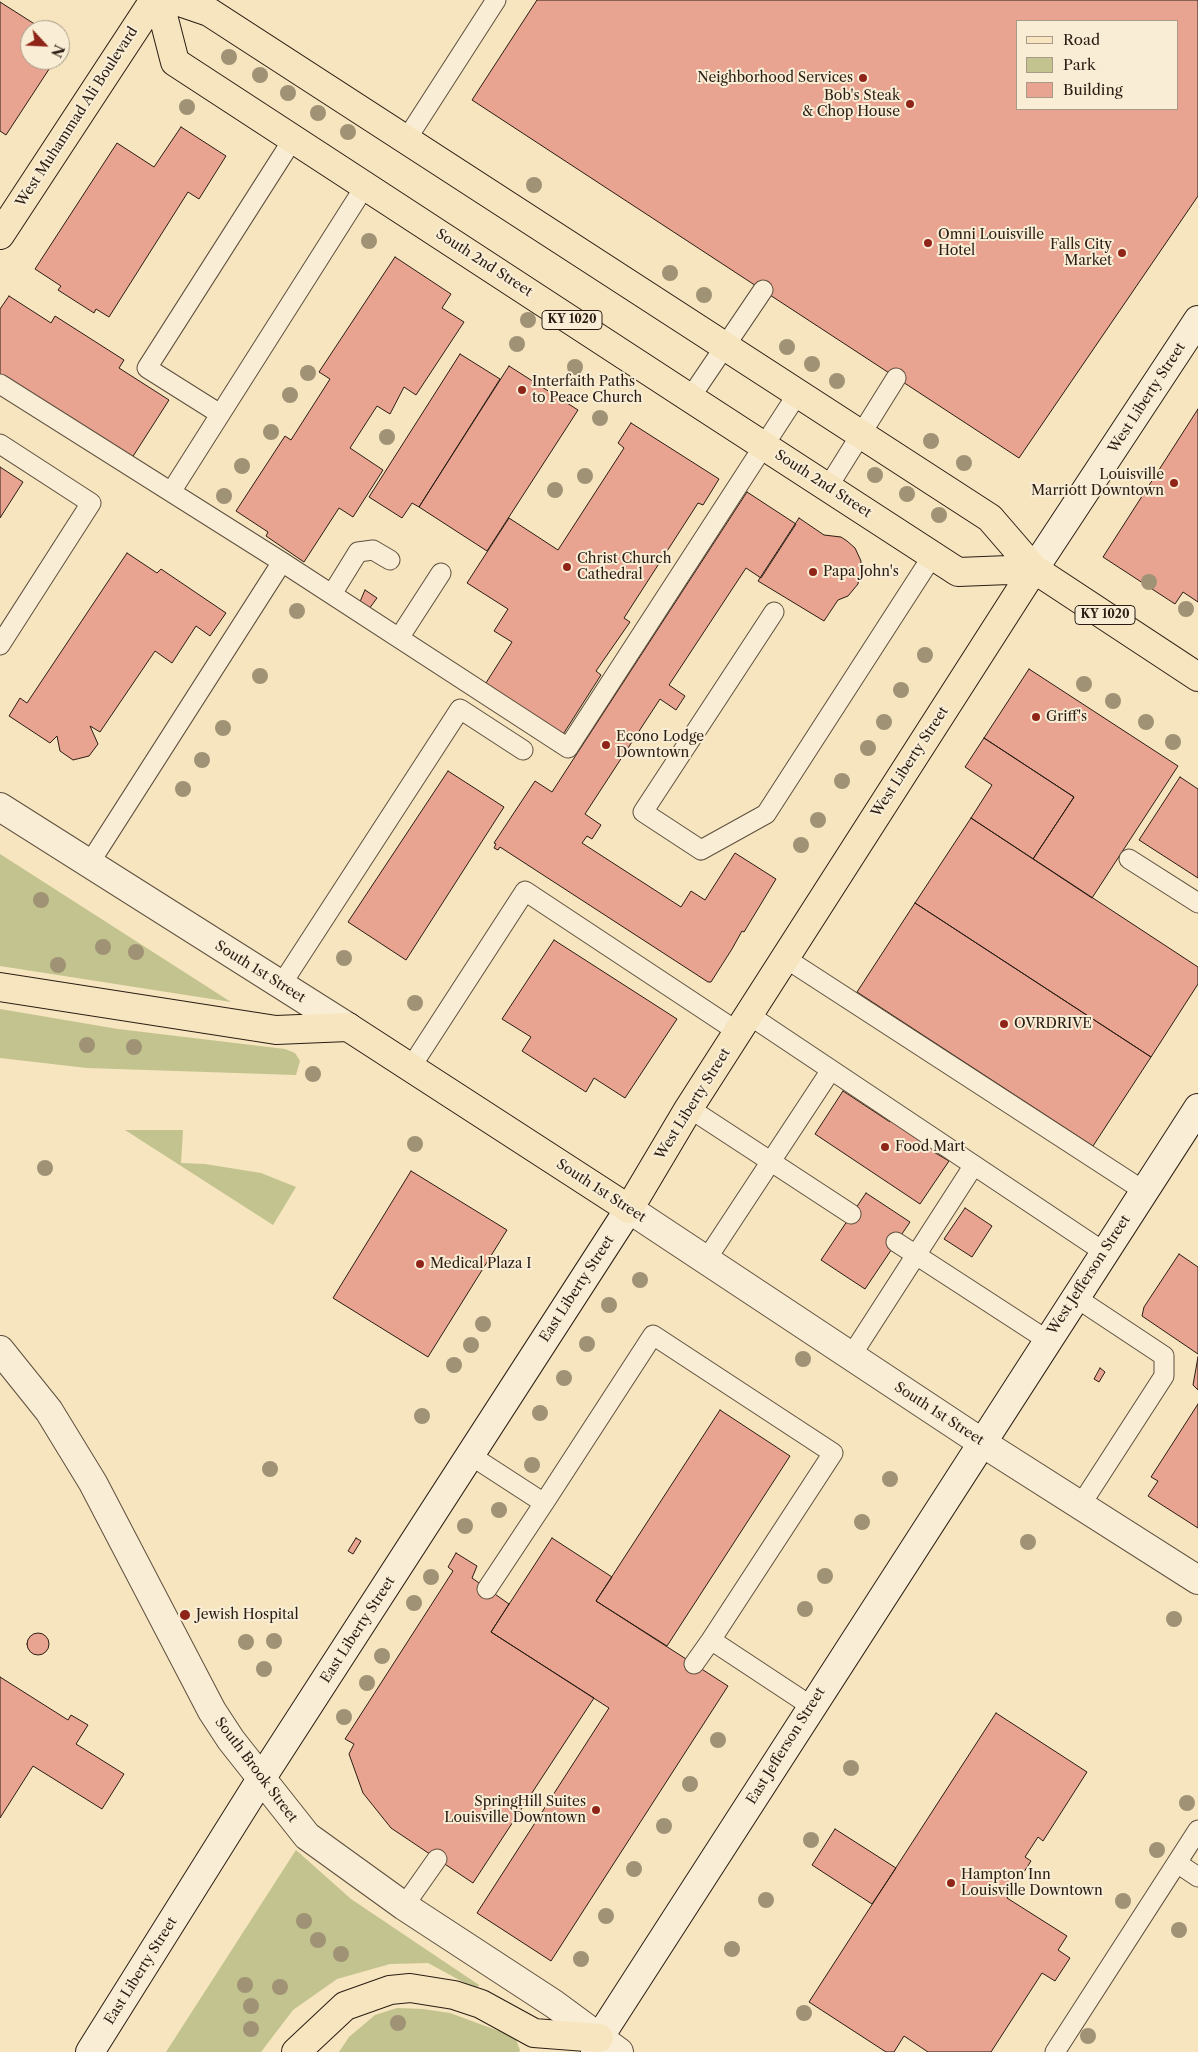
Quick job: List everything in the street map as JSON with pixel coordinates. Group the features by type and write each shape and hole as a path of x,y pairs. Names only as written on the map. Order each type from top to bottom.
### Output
{"main road":[{"name":"West Muhammad Ali Boulevard","path":"0,235 154,0"},
{"name":"South 2nd Street","path":"159,0 175,62 690,398 958,572 1034,569"},
{"name":"KY 1020","path":"174,0 209,12 726,345 990,518 1034,569 1198,677"},
{"name":"West Liberty Street","path":"629,1209 689,1108 743,1023 1034,569 1198,320"},
{"name":"South 1st Street","path":"0,807 411,1067 981,1442 1198,1580"},
{"path":"0,987 276,1030 348,1027"},
{"name":"West Jefferson Street","path":"981,1442 1198,1108"},
{"name":"East Liberty Street","path":"90,2052 262,1779 629,1209"},
{"name":"South Brook Street","path":"0,1350 49,1411 93,1483 212,1711 231,1740 306,1836 404,1906 554,2004 604,2047"},
{"name":"East Jefferson Street","path":"604,2047 811,1706 981,1442"},
{"path":"296,2052 345,2006 390,1990 410,1988 454,1995 481,2004 534,2033 604,2047"},
{"path":"576,2052 604,2047"}],"lane":[{"path":"406,140 496,0"},
{"path":"220,414 148,368 293,139"},
{"path":"171,492 365,186"},
{"path":"690,398 763,290"},
{"path":"828,487 896,378"},
{"path":"0,384 332,594 568,748 798,393"},
{"path":"0,444 91,503 0,645"},
{"path":"332,594 358,552 373,550 390,560"},
{"path":"774,612 642,812 701,850 766,814 933,555"},
{"path":"89,864 282,562"},
{"path":"399,638 441,573"},
{"path":"281,985 460,709 523,750"},
{"path":"1129,859 1198,903"},
{"path":"411,1067 525,891 743,1023 831,1070 1104,1252"},
{"path":"785,958 1144,1191"},
{"path":"706,1260 831,1070"},
{"path":"689,1108 851,1214"},
{"path":"850,1356 974,1165"},
{"path":"896,1242 1047,1340"},
{"path":"1075,1297 1164,1356 1164,1376 1080,1506"},
{"path":"487,1589 653,1335 833,1452 694,1664"},
{"path":"470,1455 544,1503"},
{"path":"711,1640 811,1706"},
{"path":"1055,2052 1198,1830"},
{"path":"404,1906 437,1859"},
{"path":"1177,1863 1198,1877"}],"green space":[{"path":"0,854 231,1002 0,966"},
{"path":"0,1009 118,1029 285,1049 295,1053 300,1061 296,1075 87,1068 0,1058"},
{"path":"125,1130 183,1130 181,1163 205,1164 261,1173 296,1187 273,1225"},
{"path":"296,1850 351,1899 479,1985 476,1989 428,1963 390,1964 337,1979 293,2010 261,2052 166,2052"},
{"path":"397,2008 450,2013 515,2037 520,2050 519,2052 339,2052 349,2037 375,2015"}],"building":[{"name":"Omni Louisville Hotel","path":"537,0 1198,0 1198,196 1019,458 472,100"},
{"path":"0,2 28,20 20,20 20,70 48,70 6,135 0,131"},
{"path":"181,127 226,156 199,199 188,192 109,317 96,309 94,313 58,290 61,286 35,269 117,143 154,167"},
{"path":"395,257 451,294 442,308 464,322 416,395 404,387 390,414 377,406 350,448 383,470 353,517 339,508 304,562 266,536 268,532 236,511 285,436 291,440 330,379 319,372"},
{"path":"9,296 51,323 55,316 124,360 119,368 169,400 130,461 0,376 0,309"},
{"path":"460,354 500,379 419,507 412,503 402,518 369,497"},
{"path":"509,366 578,410 487,551 419,507"},
{"name":"Louisville Marriott Downtown","path":"1198,409 1198,602 1183,592 1175,604 1103,557"},
{"name":"Christ Church Cathedral","path":"631,423 719,479 703,505 698,503 624,618 630,622 596,671 601,675 562,736 484,686 512,642 494,631 508,609 467,583 509,518 558,550 624,448 618,443"},
{"path":"0,467 23,482 0,518"},
{"name":"Econo Lodge Downtown","path":"747,492 796,524 761,578 746,568 669,685 685,696 676,710 660,699 585,814 601,825 592,839 587,836 582,843 681,907 691,891 705,900 735,853 776,879 711,982 708,982 500,847 498,850 494,848 496,844 494,843 535,781 552,792"},
{"name":"Papa John's","path":"799,518 824,535 841,537 847,541 855,548 861,561 858,584 848,596 838,600 824,621 758,581"},
{"path":"127,553 157,573 161,569 226,613 210,636 196,626 172,663 155,651 100,732 90,726 98,744 89,756 73,760 60,751 57,736 50,743 9,716 20,698 27,703"},
{"path":"365,590 377,598 369,609 359,604"},
{"path":"1029,669 1178,766 1092,898 1033,859 1074,797 984,738"},
{"path":"984,738 1074,797 1033,859 971,818 992,785 965,767"},
{"path":"448,771 504,807 406,960 348,922"},
{"path":"1180,777 1198,789 1198,878 1139,840"},
{"path":"971,818 1198,967 1198,984 1151,1057 915,903"},
{"name":"OVRDRIVE","path":"915,903 1151,1057 1093,1146 857,992"},
{"path":"554,940 677,1019 625,1098 594,1078 586,1092 522,1051 531,1037 502,1019"},
{"name":"Food Mart","path":"843,1091 890,1122 894,1115 937,1143 932,1151 949,1161 920,1204 815,1134"},
{"name":"Medical Plaza I","path":"411,1171 507,1230 428,1357 333,1298"},
{"path":"866,1193 910,1222 865,1289 821,1260"},
{"path":"965,1208 992,1226 972,1257 944,1239"},
{"path":"1179,1254 1198,1267 1198,1354 1142,1316 1144,1307"},
{"path":"1198,1357 1198,1390 1193,1385"},
{"path":"1100,1368 1105,1372 1099,1382 1094,1379"},
{"path":"1198,1404 1198,1528 1148,1496 1158,1481 1151,1477"},
{"path":"720,1410 790,1456 667,1646 596,1601"},
{"path":"356,1538 361,1541 353,1554 348,1551"},
{"name":"SpringHill Suites Louisville Downtown","path":"552,1538 612,1577 596,1601 728,1686 551,1961 477,1913 609,1708 491,1632"},
{"path":"456,1553 477,1566 472,1578 509,1604 491,1632 594,1698 473,1883 391,1828 363,1793 349,1754 354,1744 345,1739 453,1571 448,1567"},
{"path":"38,1633 48,1640 49,1644 42,1654 38,1655 28,1648 27,1644 34,1634"},
{"path":"0,1677 68,1720 71,1715 88,1725 76,1744 124,1774 102,1809 33,1766 0,1818"},
{"name":"Hampton Inn Louisville Downtown","path":"996,1713 1087,1772 1043,1841 1038,1837 1025,1857 1031,1861 1007,1898 1067,1936 1058,1950 1070,1958 1055,1981 1042,1973 991,2052 928,2052 904,2036 894,2052 886,2052 809,2002"},
{"path":"835,1829 896,1868 872,1904 812,1865"}],"place":[{"name":"Neighborhood Services","path":"863,78"},
{"name":"Bob's Steak & Chop House","path":"910,104"},
{"name":"Omni Louisville Hotel","path":"928,243"},
{"name":"Falls City Market","path":"1122,253"},
{"name":"Interfaith Paths to Peace Church","path":"522,390"},
{"name":"Louisville Marriott Downtown","path":"1174,483"},
{"name":"Christ Church Cathedral","path":"567,567"},
{"name":"Papa John's","path":"813,572"},
{"name":"Griff's","path":"1036,717"},
{"name":"Econo Lodge Downtown","path":"606,745"},
{"name":"OVRDRIVE","path":"1004,1024"},
{"name":"Food Mart","path":"885,1147"},
{"name":"Medical Plaza I","path":"420,1264"},
{"name":"Jewish Hospital","path":"185,1615"},
{"name":"SpringHill Suites Louisville Downtown","path":"596,1810"},
{"name":"Hampton Inn Louisville Downtown","path":"951,1883"}]}
